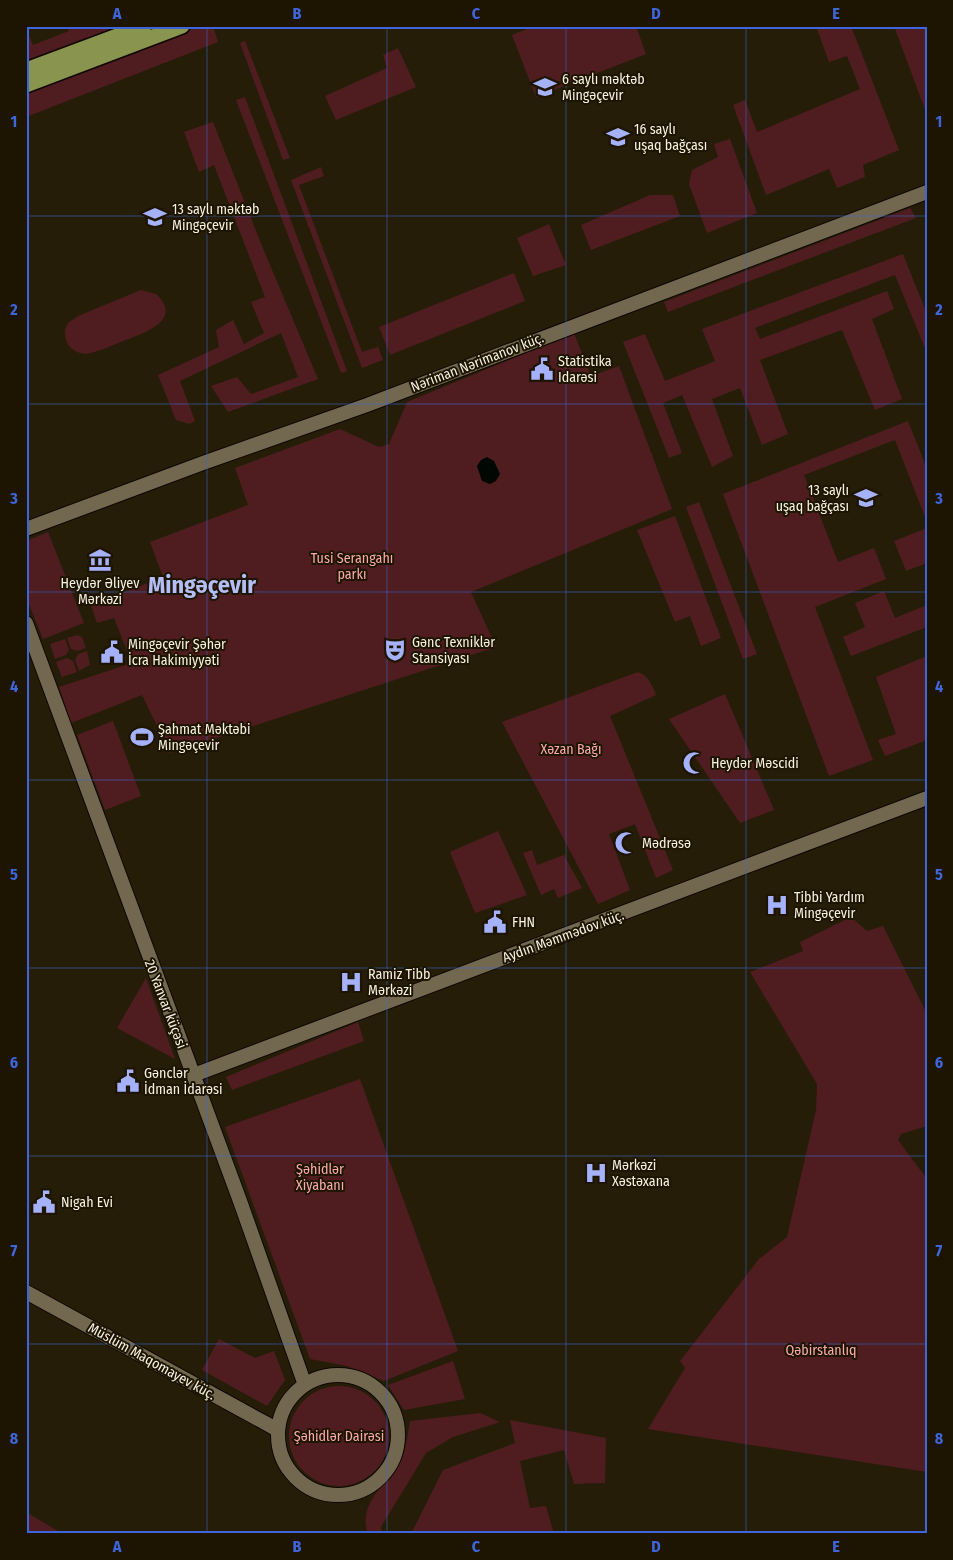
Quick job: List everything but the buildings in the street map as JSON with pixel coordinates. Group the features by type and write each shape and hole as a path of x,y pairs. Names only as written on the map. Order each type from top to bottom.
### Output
{"main road":[{"path":"26,70 144,26"},
{"path":"26,85 182,26"}],"street":[{"name":"Nəriman Nərimanov küç.","path":"26,529 203,463 367,405 927,192"},
{"name":"20 Yanvar küçəsi","path":"26,623 240,1201 305,1385"},
{"name":"Aydın Məmmədov küç.","path":"199,1073 927,798"},
{"name":"Müslüm Maqomayev küç.","path":"26,1292 278,1430"},
{"path":"334,1375 354,1377 372,1385 386,1398 395,1416 398,1436 392,1462 377,1480 357,1492 334,1495 322,1493 306,1486 292,1474 281,1454 278,1430 280,1420 289,1400 305,1385 314,1380 334,1375"}],"green space":[{"path":"67,26 125,26 26,63 26,29 33,45 69,31"},
{"path":"199,26 213,26 218,42 26,117 26,92"},
{"path":"534,26 636,26 646,54 536,97 512,35"},
{"path":"816,26 851,26 899,150 863,165 865,177 837,188 829,169 766,195 733,105 745,100 757,132 860,89 847,56 829,62"},
{"path":"894,26 927,26 927,115"},
{"path":"245,41 290,158 283,160 240,43"},
{"path":"398,48 416,87 336,120 325,96 387,68 383,55"},
{"path":"245,97 347,371 341,373 236,100"},
{"path":"213,122 262,246 318,379 228,412 211,386 237,377 251,394 298,377 281,333 180,381 195,421 189,424 176,420 158,375 219,347 216,330 233,320 244,344 264,333 251,302 265,297 214,165 199,172 184,132"},
{"path":"730,139 757,213 707,233 689,184 692,170 718,157 714,144"},
{"path":"321,167 324,176 299,185 362,352 378,347 383,360 362,368 291,180"},
{"path":"650,195 673,195 680,216 591,250 581,225"},
{"path":"910,208 916,218 668,312 664,302"},
{"path":"549,224 566,265 533,276 517,238"},
{"path":"903,254 927,314 927,353 895,275 755,328 760,339 887,291 894,309 872,319 902,399 875,410 842,330 760,360 788,434 762,445 740,388 712,399 733,456 712,467 682,395 663,403 682,453 669,458 623,342 645,334 665,381 715,361 702,329"},
{"path":"514,273 525,301 390,355 379,327"},
{"path":"141,290 156,294 164,303 166,312 163,319 157,325 140,334 91,353 77,352 70,347 65,335 68,323 78,316"},
{"name":"Tusi Serangahı parkı","path":"574,333 591,376 619,366 672,509 471,592 496,647 170,753 142,695 71,723 59,687 132,663 114,618 97,623 91,605 163,577 150,542 248,505 235,468 340,429 379,447 389,444 407,402"},
{"path":"908,421 927,469 927,522 895,440 804,475 838,562 874,548 886,579 815,607 873,760 829,776 723,494"},
{"path":"699,502 757,654 743,659 686,507"},
{"path":"675,516 721,638 701,646 690,616 675,622 637,530"},
{"path":"927,528 927,563 906,571 894,541"},
{"path":"48,532 84,623 43,639 26,597 26,541"},
{"path":"884,591 895,618 927,605 927,627 851,656 843,637 865,627 855,603"},
{"path":"77,635 82,637 86,648 77,651 71,649 67,638"},
{"path":"65,639 69,650 66,655 55,659 50,644"},
{"path":"87,651 90,665 79,671 75,660 78,654"},
{"path":"927,656 927,740 885,756 878,740 896,734 876,677"},
{"path":"67,658 73,661 77,672 62,677 56,662"},
{"name":"Xəzan Bağı","path":"638,672 647,678 656,695 610,716 673,870 656,878 635,824 609,834 630,890 598,904 502,722"},
{"path":"725,694 774,810 740,823 669,719"},
{"path":"113,721 141,796 105,810 77,735"},
{"path":"498,831 527,895 475,913 450,852"},
{"path":"532,850 537,865 564,855 582,888 558,898 554,889 541,895 523,853"},
{"name":"Qəbirstanlıq","path":"851,917 867,931 883,926 927,1014 927,1126 901,1134 898,1140 927,1179 927,1472 648,1429 685,1368 680,1361 759,1259 787,1237 816,1110 817,1084 750,972 803,951 800,942"},
{"path":"146,978 175,1059 117,1028"},
{"path":"358,1022 364,1041 232,1090 226,1077"},
{"name":"Şəhidlər Xiyabanı","path":"360,1079 458,1351 384,1381 347,1366 310,1359 225,1127"},
{"path":"219,1339 255,1358 274,1351 285,1380 267,1406 202,1370"},
{"path":"453,1361 465,1399 404,1410 388,1385"},
{"name":"Şəhidlər Dairəsi","path":"339,1386 358,1390 374,1401 385,1417 389,1436 385,1455 374,1471 358,1482 339,1486 320,1482 304,1471 293,1455 289,1436 293,1417 304,1401 320,1390"},
{"path":"480,1413 500,1422 453,1437 426,1453 381,1527 382,1534 368,1534 367,1511 377,1492 399,1463 404,1452 410,1421"},
{"path":"510,1420 606,1438 605,1483 574,1484 564,1450 520,1461 530,1508 546,1506 554,1534 411,1534 443,1470 515,1443"},
{"path":"26,1512 63,1534 26,1534"}],"shaded area":[{"path":"487,457 494,461 500,474 496,481 490,484 482,481 477,466 481,460"}],"place":[{"name":"6 saylı məktəb Mingəçevir","path":"545,87"},
{"name":"16 saylı uşaq bağçası","path":"618,137"},
{"name":"13 saylı məktəb Mingəçevir","path":"155,217"},
{"name":"Statistika Idarəsi","path":"542,369"},
{"name":"13 saylı uşaq bağçası","path":"866,498"},
{"name":"Heydər Əliyev Mərkəzi","path":"100,560"},
{"name":"Gənc Texniklər Stansiyası","path":"395,650"},
{"name":"Mingəçevir Şəhər İcra Hakimiyyəti","path":"112,652"},
{"name":"Şahmat Məktəbi Mingəçevir","path":"142,737"},
{"name":"Heydər Məscidi","path":"694,763"},
{"name":"Mədrəsə","path":"626,843"},
{"name":"Tibbi Yardım Mingəçevir","path":"777,905"},
{"name":"FHN","path":"495,922"},
{"name":"Ramiz Tibb Mərkəzi","path":"351,982"},
{"name":"Gənclər İdman İdarəsi","path":"128,1081"},
{"name":"Mərkəzi Xəstəxana","path":"596,1173"},
{"name":"Nigah Evi","path":"44,1202"}],"district":[{"name":"Mingəçevir","path":"202,585"}]}
